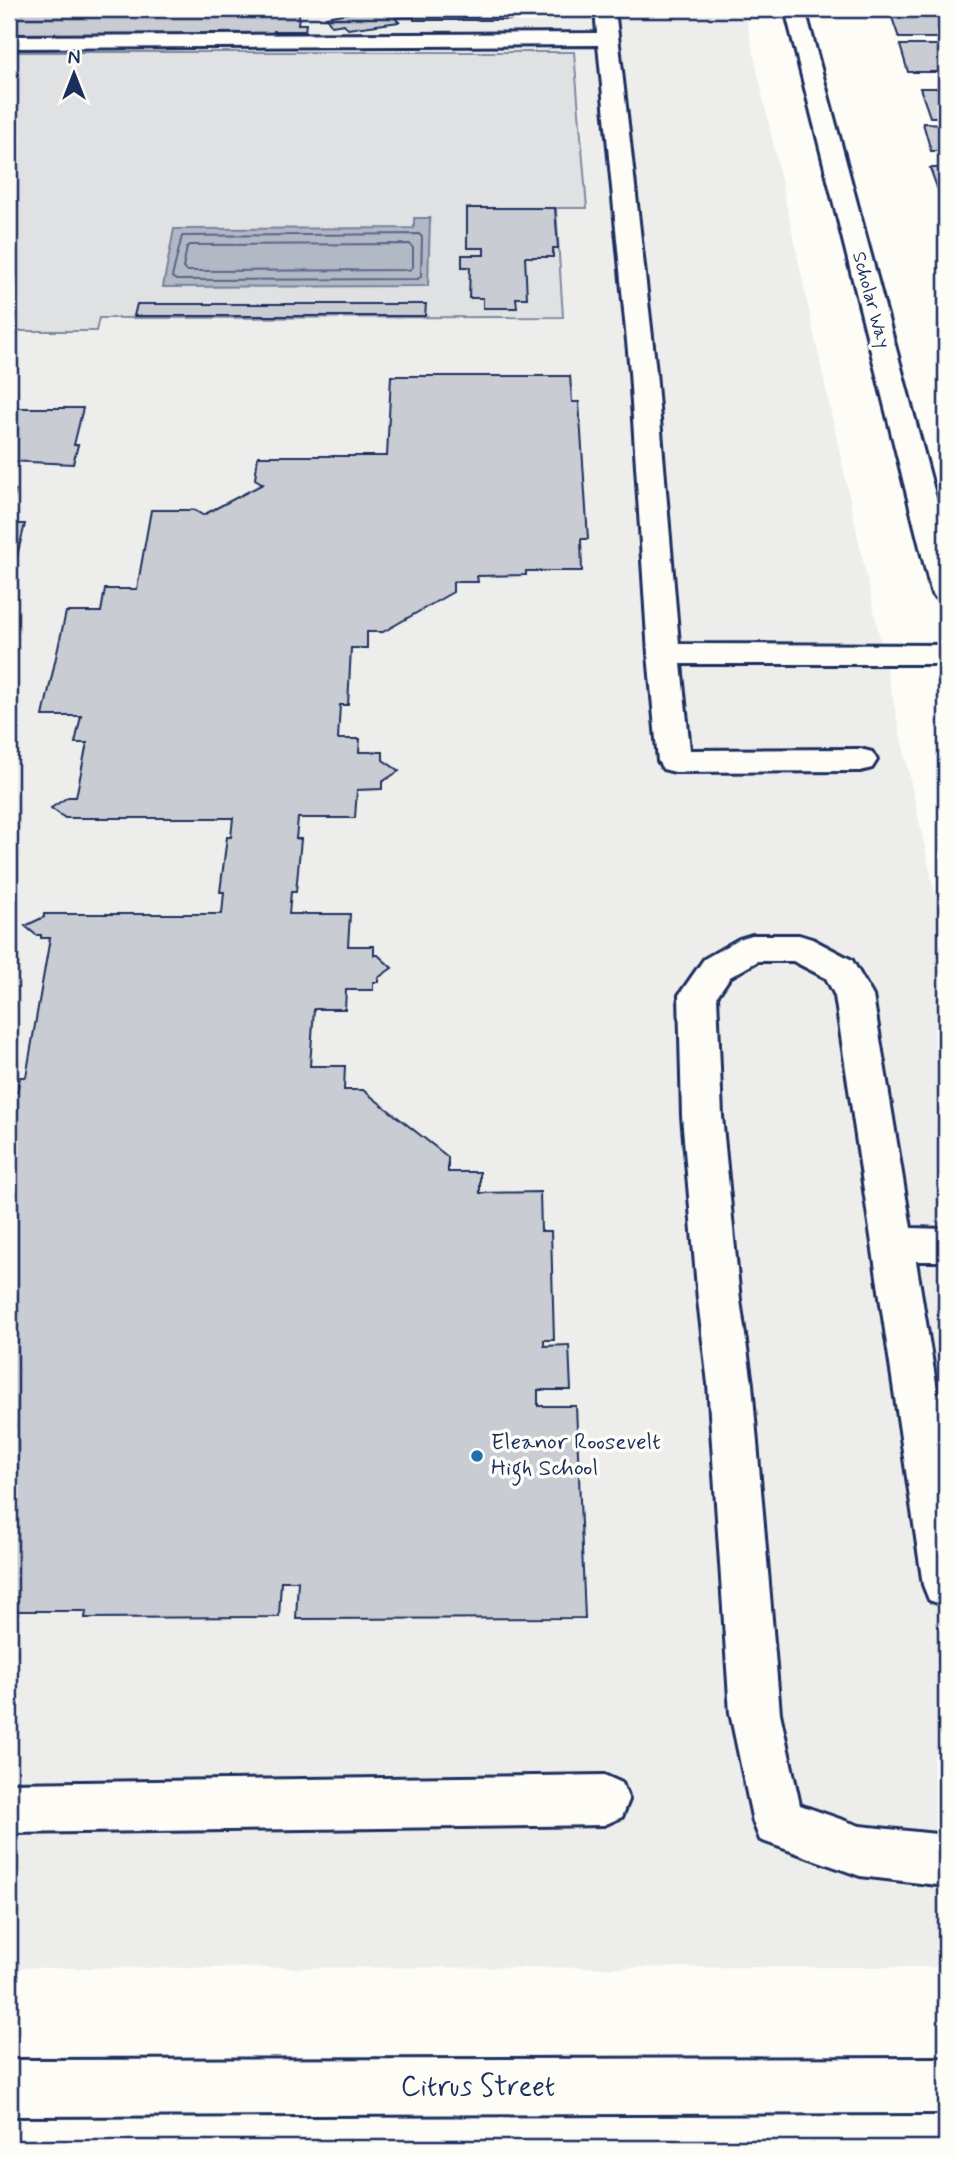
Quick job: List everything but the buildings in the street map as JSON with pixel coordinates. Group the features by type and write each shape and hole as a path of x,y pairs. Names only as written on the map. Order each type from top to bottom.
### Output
{"street":[{"name":"Scholar Way","path":"795,9 946,591"},
{"path":"9,42 606,24 643,372 664,654 675,761 860,760"},
{"path":"664,654 946,654"},
{"path":"946,1585 900,1274 891,1244 854,996 839,969 799,948 752,948 717,968 698,995 702,1116 719,1300 730,1384 755,1713 778,1822 860,1851 946,1860"},
{"path":"891,1244 946,1245"},
{"path":"9,1808 604,1800"},
{"name":"Citrus Street","path":"9,2088 946,2085"}],"shaded area":[{"name":"Eleanor Roosevelt High School","path":"9,9 744,9 946,945 946,1967 9,1968"},
{"path":"9,52 574,52 587,208 556,208 563,317 99,318 96,331 9,331"}],"water":[{"path":"414,218 430,218 428,286 163,287 174,229 414,228"}],"place":[{"name":"Eleanor Roosevelt High School","path":"477,1456"}]}
